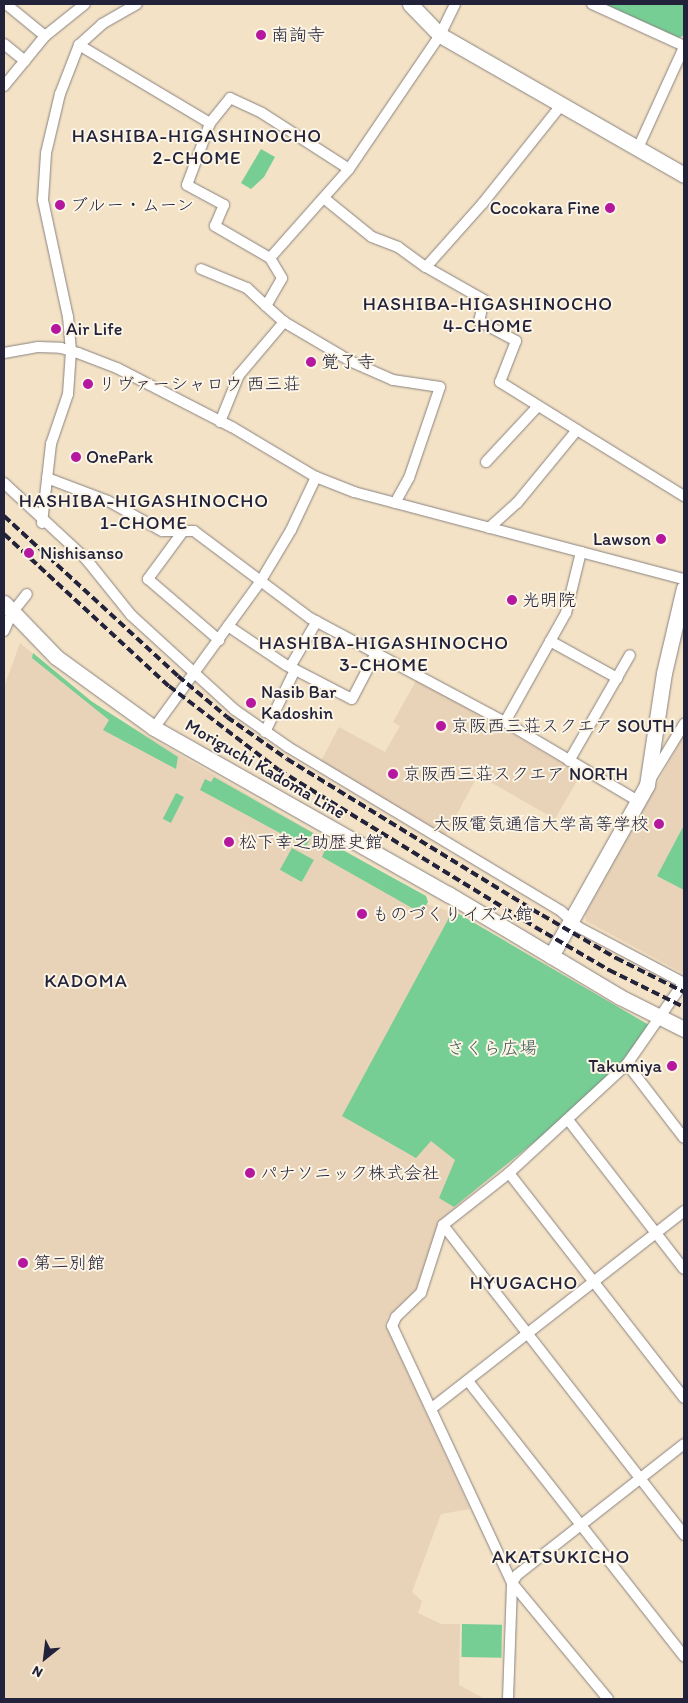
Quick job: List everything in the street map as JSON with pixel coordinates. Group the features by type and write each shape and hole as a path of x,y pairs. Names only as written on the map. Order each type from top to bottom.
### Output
{"main road":[{"path":"410,4 440,35 684,175"},
{"path":"550,956 647,785 664,673 684,588"},
{"name":"Moriguchi Kadoma Line","path":"8,608 56,657 154,728 550,956 684,1029"}],"street":[{"path":"6,4 45,36"},
{"path":"5,83 45,36 85,4"},
{"path":"42,524 51,444 68,394 71,351 68,317 43,200 46,153 60,94 79,45 102,24 137,4"},
{"path":"270,258 325,199 349,169 440,35 454,4"},
{"path":"592,4 684,47 638,148"},
{"path":"4,44 25,61"},
{"path":"79,45 210,123"},
{"path":"266,306 282,278 270,258 215,226 224,205 187,186 210,123 230,98 262,113 349,169"},
{"path":"426,268 483,203 562,104"},
{"path":"325,199 372,237 398,247 426,268 484,300 479,321 516,341 500,382 684,496"},
{"path":"201,269 247,288 284,322 352,362 393,380 440,387 410,478 395,503"},
{"path":"220,422 239,375 284,322"},
{"path":"4,353 38,347 71,351 117,368 220,422 316,477 395,503 684,579"},
{"path":"486,462 538,406"},
{"path":"489,528 517,503 577,430"},
{"path":"154,728 260,582 292,530 316,477"},
{"path":"47,478 108,501 162,530 194,531 260,582 317,621 505,722 638,801"},
{"path":"4,483 42,524 86,559 131,615 211,692 265,732 571,920 578,927 684,982 661,1018 627,1064 569,1121 509,1173 443,1225 421,1293 396,1317 392,1326 432,1408 512,1583 608,1699"},
{"path":"184,530 148,579 219,640"},
{"path":"505,722 566,613 581,552"},
{"path":"4,632 8,608 27,594"},
{"path":"265,732 292,669 317,621"},
{"path":"228,626 292,669 352,698 376,652"},
{"path":"550,641 617,678"},
{"path":"569,761 630,655"},
{"path":"647,785 684,724"},
{"path":"627,1064 684,1138"},
{"path":"569,1121 684,1268"},
{"path":"509,1173 684,1398"},
{"path":"432,1408 684,1211"},
{"path":"443,1225 684,1535"},
{"path":"468,1381 684,1656"},
{"path":"508,1699 512,1583 517,1575 684,1444"}],"shaded area":[{"name":"パナソニック株式会社","path":"20,643 101,709 425,897 427,904 459,914 623,1060 538,1139 439,1221 417,1289 388,1317 385,1324 470,1509 441,1514 412,1592 422,1601 418,1613 441,1624 460,1624 459,1685 485,1699 4,1699 4,687"},
{"path":"417,679 581,774 555,819 478,775 445,836 321,761 339,727 385,752 400,726 393,722"},
{"name":"大阪電気通信大学高等学校","path":"684,735 684,974 586,921 585,914"}],"green space":[{"path":"604,4 684,4 684,35 679,38"},
{"path":"261,149 275,157 264,177 251,189 241,183"},
{"path":"33,653 91,701 178,757 176,769 103,730 109,720 32,658"},
{"path":"214,777 313,833 306,847 200,790 205,779 211,782"},
{"path":"176,793 184,797 171,823 163,819"},
{"path":"684,825 684,890 657,876"},
{"path":"328,842 426,896 428,902 421,913 322,857"},
{"path":"292,848 314,860 302,882 280,870"},
{"name":"さくら広場","path":"451,914 459,914 649,1025 623,1060 576,1108 454,1207 439,1198 455,1160 431,1141 416,1158 342,1116"},
{"path":"462,1624 502,1625 501,1658 461,1657"}],"railway":[{"path":"4,516 178,676 227,717 287,759 542,915 616,958 684,992"},
{"path":"4,534 169,686 279,770 535,927 609,970 684,1007"}],"place":[{"name":"南詢寺","path":"261,35"},
{"name":"ブルー・ムーン","path":"60,205"},
{"name":"Cocokara Fine","path":"610,208"},
{"name":"Air Life","path":"56,329"},
{"name":"覚了寺","path":"311,362"},
{"name":"リヴァーシャロウ 西三荘","path":"88,384"},
{"name":"OnePark","path":"76,457"},
{"name":"Lawson","path":"661,539"},
{"name":"Nishisanso","path":"29,553"},
{"name":"光明院","path":"512,600"},
{"name":"Nasib Bar Kadoshin","path":"251,703"},
{"name":"京阪西三荘スクエア SOUTH","path":"441,726"},
{"name":"京阪西三荘スクエア NORTH","path":"393,774"},
{"name":"大阪電気通信大学高等学校","path":"659,824"},
{"name":"松下幸之助歴史館","path":"229,842"},
{"name":"ものづくりイズム館","path":"362,914"},
{"name":"Takumiya","path":"672,1066"},
{"name":"パナソニック株式会社","path":"250,1173"},
{"name":"第二別館","path":"23,1263"}],"district":[{"name":"HASHIBA-HIGASHINOCHO 2-CHOME","path":"197,147"},
{"name":"HASHIBA-HIGASHINOCHO 4-CHOME","path":"488,315"},
{"name":"HASHIBA-HIGASHINOCHO 1-CHOME","path":"144,512"},
{"name":"HASHIBA-HIGASHINOCHO 3-CHOME","path":"384,654"},
{"name":"KADOMA","path":"86,981"},
{"name":"HYUGACHO","path":"524,1283"},
{"name":"AKATSUKICHO","path":"561,1557"}]}
